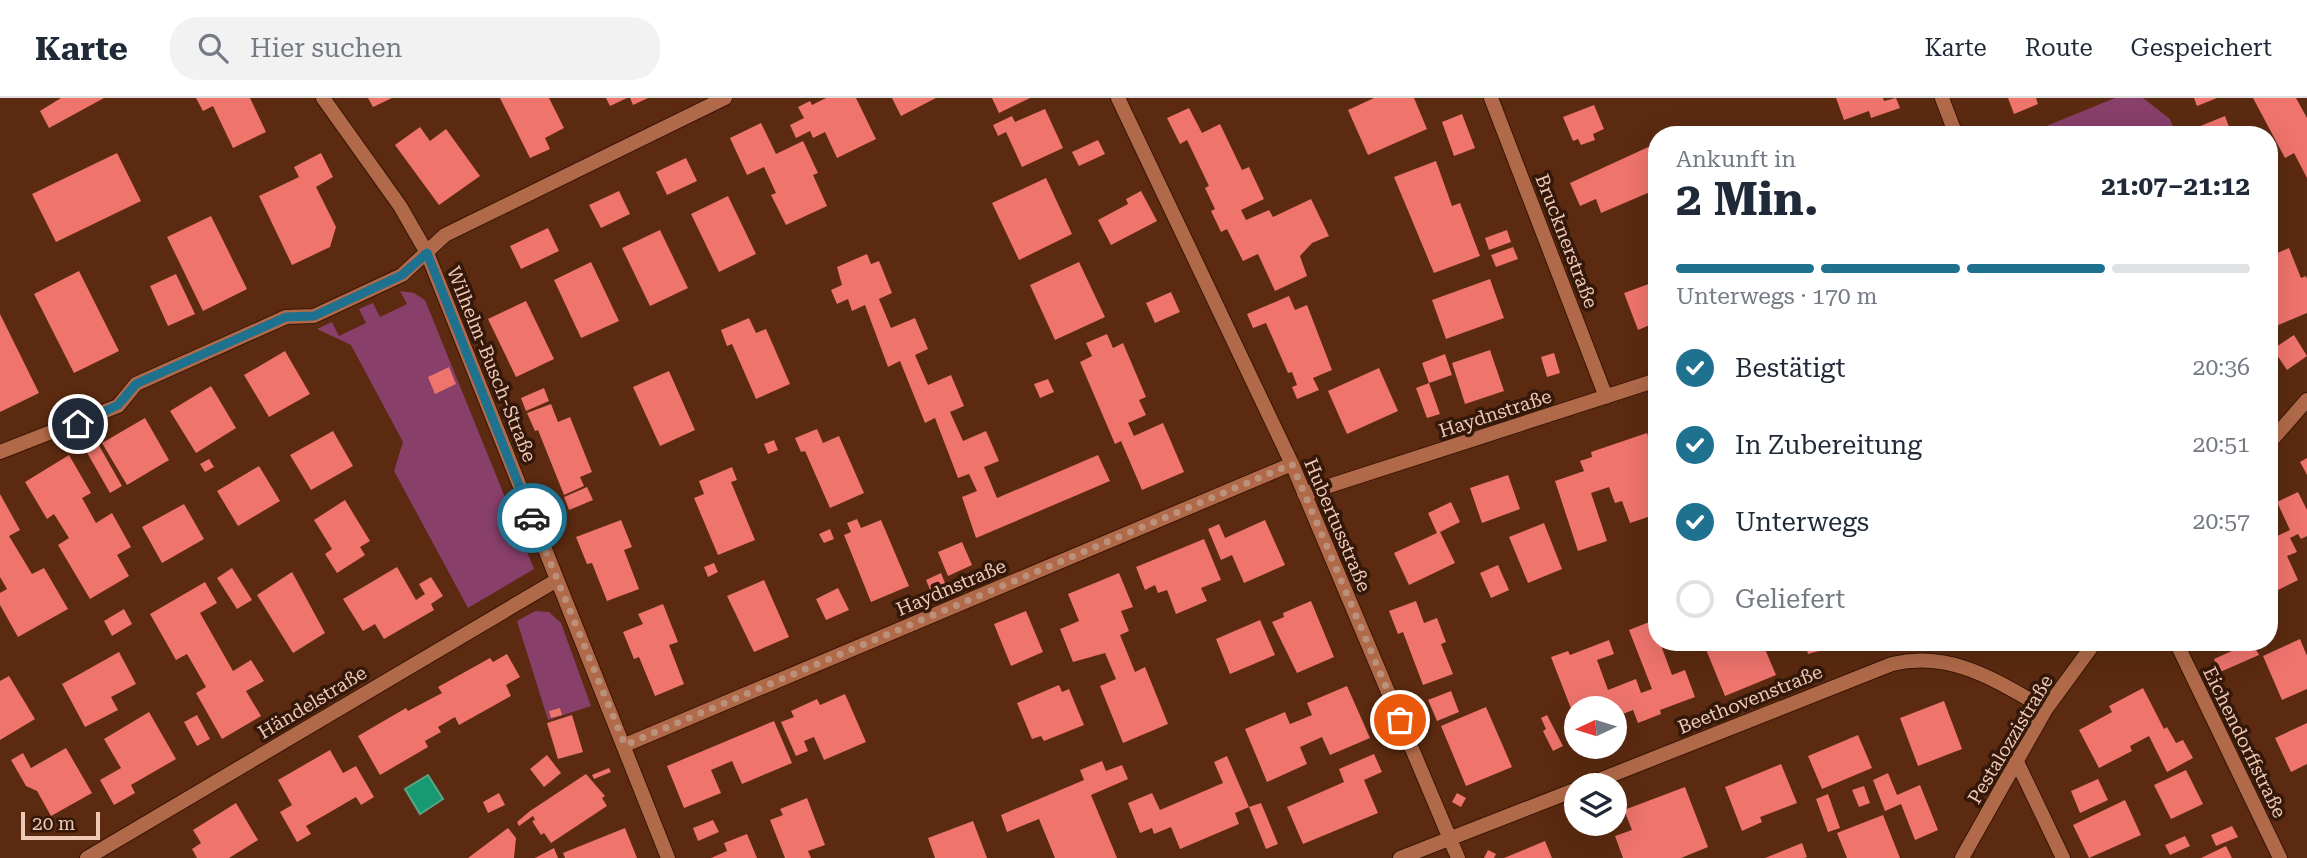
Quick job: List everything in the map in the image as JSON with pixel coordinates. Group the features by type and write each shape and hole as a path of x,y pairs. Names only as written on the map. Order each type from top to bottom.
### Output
{"street":[{"name":"Wilhelm-Busch-Straße","path":"323,98 400,206 427,253 668,858"},
{"path":"0,452 118,405 136,384 286,317 314,316 402,275 445,235 725,98"},
{"name":"Hubertusstraße","path":"1118,98 1292,464 1458,858"},
{"name":"Brucknerstraße","path":"1491,98 1606,397"},
{"path":"1942,98 1953,126"},
{"name":"Haydnstraße","path":"1304,494 1648,383"},
{"path":"2278,433 2307,400"},
{"name":"Haydnstraße","path":"625,745 1292,464"},
{"name":"Händelstraße","path":"87,858 557,580"},
{"name":"Pestalozzistraße","path":"1962,858 2046,709 2088,651"},
{"name":"Eichendorffstraße","path":"2180,651 2280,858"},
{"name":"Beethovenstraße","path":"1617,773 1892,664 1909,660 1934,659 1973,669 2046,709"},
{"path":"2017,762 2063,858"},
{"path":"1400,858 1564,794"}],"shaded area":[{"path":"2115,98 2143,98 2170,119 2173,126 2046,126"},
{"path":"400,291 414,293 425,300 534,569 468,608 394,471 403,442 351,345 317,329 332,322 339,336 366,323 359,309 373,303 380,317 407,304"},
{"path":"535,611 549,612 561,623 591,706 548,720 517,621"},
{"path":"428,775 443,799 420,814 405,789"}],"building":[{"path":"61,98 104,98 49,128 40,111"},
{"path":"196,98 250,98 266,132 233,148 213,106 203,111"},
{"path":"368,98 392,98 373,107"},
{"path":"500,98 549,98 564,128 545,138 550,149 530,158"},
{"path":"606,98 627,98 610,106"},
{"path":"630,98 648,98 633,105"},
{"path":"826,98 856,98 876,139 837,158 825,132 813,138 810,131 796,138 790,125 804,118 798,107 810,101 812,105"},
{"path":"892,98 936,98 901,116"},
{"path":"992,98 1030,98 999,113"},
{"path":"1374,98 1414,98 1427,129 1368,155 1348,110"},
{"path":"1836,98 1883,98 1884,101 1896,98 1900,108 1871,118 1869,111 1844,120"},
{"path":"2008,98 2036,98 2038,104 2014,114"},
{"path":"2194,98 2217,98 2197,106"},
{"path":"2253,98 2296,98 2307,118 2307,178 2294,153 2285,158 2278,145 2278,126 2268,126"},
{"path":"1594,105 1604,129 1593,134 1595,140 1581,145 1578,139 1573,141 1563,117"},
{"path":"1189,108 1202,133 1220,124 1242,170 1249,167 1264,199 1241,210 1246,220 1269,210 1273,217 1311,199 1329,236 1312,243 1300,256 1307,276 1275,291 1258,254 1243,261 1227,229 1221,232 1211,211 1215,209 1205,188 1209,186 1187,140 1180,144 1167,118"},
{"path":"1045,109 1063,148 1022,167 1006,132 998,136 993,125 1012,116 1015,122"},
{"path":"1462,114 1475,148 1454,156 1442,122"},
{"path":"2225,116 2229,126 2200,126"},
{"path":"761,123 776,154 803,141 818,173 813,175 827,206 786,225 771,195 776,193 764,167 747,175 730,138"},
{"path":"420,127 430,141 446,129 480,176 439,205 395,145"},
{"path":"1098,140 1105,154 1079,166 1072,152"},
{"path":"1648,147 1648,193 1601,213 1596,199 1580,206 1570,183"},
{"path":"117,153 141,201 56,242 32,194"},
{"path":"321,153 333,177 316,187 336,227 330,247 292,265 259,196 299,177 294,167"},
{"path":"686,158 697,181 667,195 656,172"},
{"path":"1436,161 1452,206 1460,203 1480,256 1434,273 1394,177"},
{"path":"1046,178 1072,234 1019,260 992,203"},
{"path":"619,191 630,214 601,228 589,205"},
{"path":"1141,191 1157,221 1111,245 1098,220 1128,204 1126,199"},
{"path":"728,196 756,254 719,272 691,214"},
{"path":"211,216 247,289 203,311 167,237"},
{"path":"548,228 559,251 521,269 510,246"},
{"path":"660,230 688,288 650,306 622,248"},
{"path":"1507,230 1511,242 1489,250 1485,238"},
{"path":"1513,247 1518,259 1496,267 1491,255"},
{"path":"2289,248 2301,278 2306,276 2307,313 2278,325 2278,253"},
{"path":"867,254 871,264 879,261 892,293 879,299 891,328 915,318 928,349 915,355 928,385 951,375 964,406 950,412 963,441 986,431 999,461 984,467 997,498 1098,455 1110,481 976,538 962,497 977,491 969,474 958,478 935,418 925,423 900,361 888,367 865,305 852,311 848,299 837,304 831,290 842,285 837,267"},
{"path":"591,262 619,321 581,338 554,280"},
{"path":"1079,262 1105,317 1055,340 1030,285"},
{"path":"79,271 119,351 74,373 34,294"},
{"path":"176,274 195,314 168,326 150,286"},
{"path":"1490,279 1504,318 1446,339 1432,300"},
{"path":"1648,284 1648,326 1638,330 1624,293"},
{"path":"1171,292 1180,312 1155,323 1146,303"},
{"path":"1289,296 1295,310 1307,305 1332,370 1313,378 1319,390 1297,399 1292,387 1297,385 1292,372 1288,373 1266,323 1253,328 1247,314"},
{"path":"526,301 554,359 516,377 488,319"},
{"path":"0,314 39,393 0,412"},
{"path":"749,318 756,333 766,329 790,384 756,399 732,344 727,346 721,330"},
{"path":"1107,334 1113,348 1123,343 1146,397 1139,400 1146,415 1128,423 1134,436 1163,423 1184,472 1142,490 1121,441 1115,444 1080,362 1092,356 1086,343"},
{"path":"2294,335 2307,356 2287,370 2278,356 2278,346"},
{"path":"1490,350 1504,391 1465,404 1452,363"},
{"path":"285,351 310,394 269,417 244,375"},
{"path":"1554,353 1560,373 1547,377 1541,357"},
{"path":"1445,354 1452,375 1429,383 1422,363"},
{"path":"449,367 456,384 435,394 428,377"},
{"path":"1379,368 1398,411 1347,434 1328,391"},
{"path":"669,371 695,430 660,446 633,387"},
{"path":"1048,379 1054,392 1040,398 1034,384"},
{"path":"1429,383 1440,414 1427,418 1416,388"},
{"path":"211,386 236,428 196,453 170,411"},
{"path":"544,388 549,401 526,411 521,398"},
{"path":"551,404 558,422 570,417 592,472 580,477 584,486 564,495 538,430 535,431 527,413"},
{"path":"145,418 169,460 127,485 102,443"},
{"path":"817,429 823,443 839,436 864,493 830,508 805,451 801,452 795,438"},
{"path":"333,431 353,466 311,490 290,455"},
{"path":"1647,433 1648,517 1630,523 1622,501 1615,503 1609,487 1591,493 1607,541 1578,551 1555,481 1584,471 1580,461 1592,457 1591,452"},
{"path":"774,440 778,450 768,454 764,444"},
{"path":"97,442 122,486 110,493 85,449"},
{"path":"69,455 91,493 82,498 96,523 112,513 131,547 117,555 129,576 90,599 58,545 69,538 54,514 47,519 25,482"},
{"path":"2307,458 2307,475 2300,462"},
{"path":"209,459 214,467 205,472 200,464"},
{"path":"259,466 280,501 238,526 217,491"},
{"path":"732,467 737,480 731,482 755,540 718,555 694,498 704,494 699,481"},
{"path":"1508,475 1520,509 1482,523 1470,488"},
{"path":"587,487 593,500 569,510 564,497"},
{"path":"2298,492 2307,510 2307,536 2301,539 2298,534 2290,538 2297,552 2287,556 2298,580 2278,590 2278,536 2290,530 2278,502"},
{"path":"0,494 20,530 9,536 32,574 44,568 68,609 18,637 0,605 0,593 7,589 0,577"},
{"path":"345,500 370,541 360,547 365,555 337,573 325,554 332,549 314,520"},
{"path":"1451,502 1460,522 1440,532 1455,563 1409,585 1394,553 1437,533 1428,513"},
{"path":"184,504 204,539 162,563 142,527"},
{"path":"857,519 861,528 881,520 909,586 871,602 844,535 851,532 847,523"},
{"path":"621,520 632,547 624,550 639,589 607,601 592,563 587,564 576,537"},
{"path":"1265,520 1285,565 1244,583 1232,555 1221,560 1208,529 1219,524 1225,538"},
{"path":"1544,523 1562,569 1528,583 1509,537"},
{"path":"830,529 834,539 824,543 819,534"},
{"path":"1204,539 1221,580 1201,588 1207,601 1176,614 1167,590 1158,593 1155,585 1145,590 1136,567"},
{"path":"962,542 972,565 948,576 938,552"},
{"path":"714,563 718,572 708,577 704,567"},
{"path":"1498,565 1509,590 1491,598 1480,573"},
{"path":"397,567 416,600 425,594 419,584 431,577 443,596 431,604 434,610 384,639 375,624 363,631 343,599"},
{"path":"232,568 252,600 237,609 217,578"},
{"path":"292,572 325,633 293,653 257,595"},
{"path":"941,573 947,588 932,594 926,580"},
{"path":"1119,573 1133,607 1121,611 1129,631 1120,635 1135,672 1145,667 1168,724 1123,743 1100,686 1116,679 1105,653 1073,662 1060,629 1079,621 1068,594"},
{"path":"764,580 789,637 754,652 727,596"},
{"path":"205,582 217,603 200,613 233,671 251,660 264,681 246,691 261,716 222,739 196,693 206,687 187,654 176,660 150,614"},
{"path":"838,588 849,610 826,620 816,599"},
{"path":"1311,601 1334,657 1297,673 1272,622 1284,617 1283,613"},
{"path":"1416,601 1424,623 1437,618 1446,642 1441,644 1453,674 1423,685 1403,632 1398,634 1389,611"},
{"path":"663,604 678,642 669,645 684,684 655,696 639,657 634,659 623,632 643,624 638,614"},
{"path":"124,609 132,624 112,636 104,621"},
{"path":"1026,611 1043,652 1011,666 994,624"},
{"path":"1260,620 1275,655 1230,674 1216,639"},
{"path":"1648,623 1648,651 1663,651 1672,675 1685,670 1695,697 1660,710 1661,714 1638,723 1633,710 1628,712 1628,696 1566,696 1551,657 1568,651 1570,655 1609,640 1614,654 1597,660 1608,690 1636,679 1641,693 1652,689 1629,630"},
{"path":"2300,639 2307,656 2307,689 2282,700 2263,656"},
{"path":"1707,651 1766,651 1776,675 1725,696"},
{"path":"2232,651 2257,651 2259,655 2220,672 2214,659"},
{"path":"119,652 136,684 111,697 118,710 85,727 62,684"},
{"path":"507,654 520,677 506,685 511,696 459,725 455,717 438,727 441,732 425,741 428,747 380,775 358,736 406,708 408,711 442,693 438,687 490,658 493,662"},
{"path":"9,676 35,719 0,740 0,681"},
{"path":"1059,685 1062,692 1069,689 1084,725 1044,741 1041,736 1032,739 1017,703"},
{"path":"1347,686 1370,738 1330,755 1322,737 1300,747 1307,764 1267,782 1245,729 1285,712 1290,724 1312,715 1307,703"},
{"path":"2143,688 2164,729 2167,727 2176,743 2183,740 2193,758 2167,772 2149,736 2130,746 2132,751 2099,768 2079,730 2112,712 2109,706"},
{"path":"1451,691 1459,712 1437,721 1428,700"},
{"path":"845,694 866,742 824,760 814,737 804,741 808,751 796,756 781,722 794,717 791,711 817,699 820,705"},
{"path":"1944,701 1962,749 1918,766 1900,718"},
{"path":"1486,707 1512,767 1466,786 1441,726"},
{"path":"560,708 562,715 551,718 549,711"},
{"path":"149,712 176,759 131,785 135,793 114,805 100,780 121,768 104,739"},
{"path":"197,715 210,739 197,746 184,722"},
{"path":"572,715 583,752 558,759 547,723"},
{"path":"1547,715 1563,746 1553,751 1543,731 1546,729 1541,718"},
{"path":"774,721 792,763 742,784 732,761 711,770 721,793 684,808 667,766"},
{"path":"2307,723 2307,764 2291,772 2275,738"},
{"path":"1858,735 1872,768 1822,789 1808,756"},
{"path":"66,748 92,793 51,816 37,791 26,786 11,760 23,753 31,768"},
{"path":"330,750 343,773 356,766 374,797 361,805 356,797 306,826 311,834 297,842 280,812 292,805 278,780"},
{"path":"1374,754 1382,772 1364,780 1378,813 1303,844 1287,807 1344,782 1339,769"},
{"path":"547,755 561,773 544,787 530,769"},
{"path":"1227,756 1249,807 1235,813 1239,824 1180,849 1171,827 1154,834 1152,828 1140,833 1128,803 1152,793 1160,810 1223,783 1214,762"},
{"path":"1102,761 1106,771 1122,765 1128,779 1091,795 1117,858 1055,858 1039,819 1007,832 1001,815 1084,780 1080,770"},
{"path":"1781,764 1797,803 1760,817 1762,822 1742,831 1725,787"},
{"path":"609,768 611,772 594,779 592,775"},
{"path":"2186,770 2203,804 2171,819 2154,785"},
{"path":"1888,773 1897,795 1920,785 1938,830 1915,840 1901,804 1885,811 1873,780"},
{"path":"586,774 605,796 602,798 607,806 551,843 544,833 541,835 532,821 535,820 533,816 519,826 517,822 530,811"},
{"path":"2098,779 2108,800 2080,813 2071,791"},
{"path":"1864,786 1870,803 1859,807 1852,790"},
{"path":"1685,787 1708,847 1681,858 1623,858 1615,836 1627,836 1627,832 1632,830 1627,809"},
{"path":"499,793 505,805 488,813 483,802"},
{"path":"1457,793 1466,798 1461,807 1452,802"},
{"path":"1828,794 1840,828 1828,832 1816,799"},
{"path":"807,798 825,845 808,851 811,858 785,858 770,820 783,815 780,809"},
{"path":"2125,800 2141,835 2089,858 2073,825"},
{"path":"236,803 258,840 229,858 197,858 192,849 201,843 193,830"},
{"path":"1261,803 1278,844 1266,849 1249,807"},
{"path":"1883,815 1900,858 1847,858 1837,833"},
{"path":"713,820 719,832 698,841 693,828"},
{"path":"973,821 987,858 935,858 928,838"},
{"path":"2232,826 2238,837 2216,846 2211,835"},
{"path":"508,828 516,838 514,858 468,858"},
{"path":"625,828 637,858 565,858 563,853"},
{"path":"747,834 757,858 711,858 727,851 724,843"},
{"path":"2185,836 2190,846 2170,855 2165,845"},
{"path":"1545,841 1552,858 1504,858"},
{"path":"1802,843 1807,857 1765,858"},
{"path":"2226,846 2232,858 2201,858"},
{"path":"554,848 558,858 535,858"},
{"path":"1488,850 1496,854 1494,858 1484,858"}],"way so far":[{"path":"532,518 625,745 1292,464 1400,720"}],"route":[{"path":"78,424 118,405 136,384 286,317 314,316 402,275 427,253 532,518"}]}
